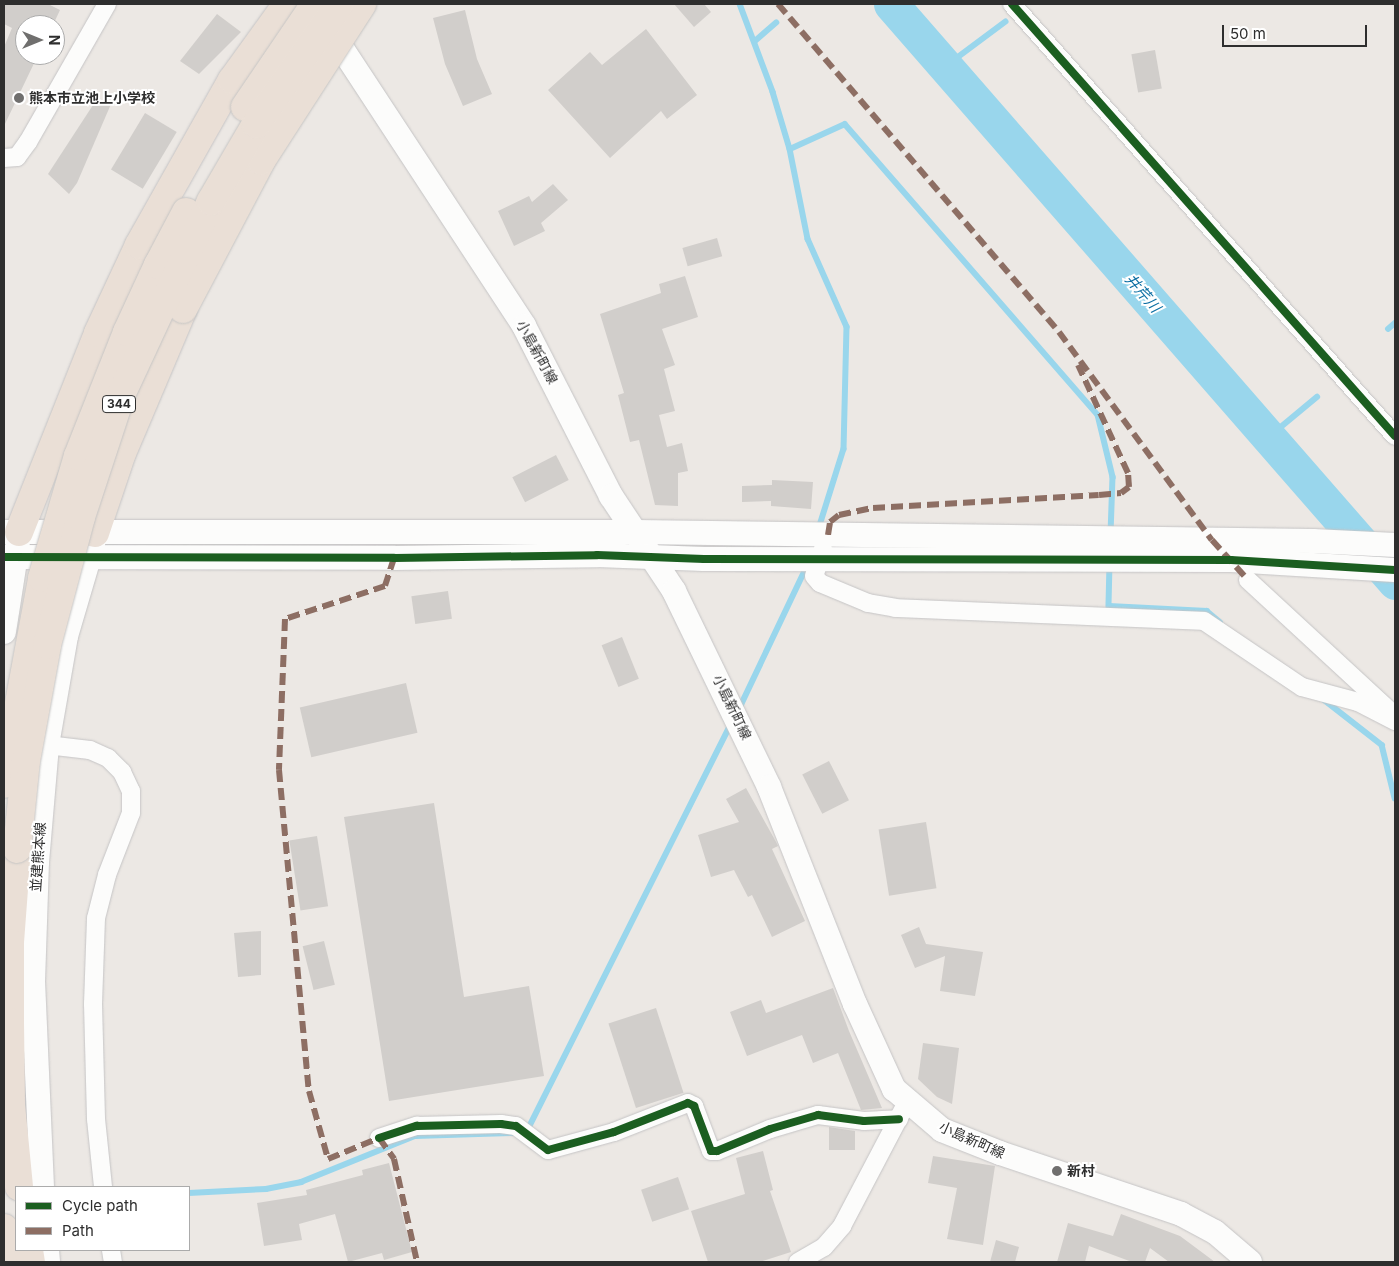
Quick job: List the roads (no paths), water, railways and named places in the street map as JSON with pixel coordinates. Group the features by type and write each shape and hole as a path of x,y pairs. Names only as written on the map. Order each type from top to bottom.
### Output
{"highway":[{"path":"11,545 98,333 138,245 232,80 287,4"},
{"name":"344","path":"4,784 42,578 78,456 104,389 158,265 197,191 240,115 317,4"},
{"name":"344","path":"19,1186 11,1105 10,1022 10,943 17,849 26,761 50,636 81,517 122,395 211,201 256,124 340,4"},
{"path":"92,546 129,434 183,309 261,161 362,4"},
{"path":"4,1228 7,1262"}],"street":[{"path":"4,158 17,157 28,142 107,4"},
{"name":"小島新町線","path":"317,4 342,50 524,326 611,496 674,591 745,732 880,1062 903,1111 942,1130 1000,1153 1181,1214 1215,1232 1250,1262"},
{"path":"1012,4 1395,436"},
{"path":"92,546 636,532 1212,540 1395,545"},
{"path":"828,535 814,576 820,583 868,603 895,608 1204,622 1302,687 1358,702 1395,721"},
{"path":"4,632 11,545 597,555 653,559 1231,560 1395,570"},
{"name":"並建熊本線","path":"42,1186 33,982 36,862 47,745 66,636 92,546"},
{"path":"1248,580 1395,716"},
{"path":"47,745 90,750 108,758 122,772 131,791 131,813 107,875 96,918 93,1004 96,1119 103,1186"},
{"path":"379,1138 417,1126 501,1124 516,1126 548,1150 614,1132 688,1103 694,1106 711,1151 717,1151 770,1129 818,1115 864,1121 903,1111"},
{"path":"798,1262 824,1247 842,1226 903,1111"}],"waterway":[{"path":"740,4 773,92 790,149 808,239 847,327 844,449 819,529"},
{"name":"井芹川","path":"891,4 1395,582"},
{"path":"946,66 1005,22"},
{"path":"755,41 776,23"},
{"path":"790,149 845,124 1098,415 1113,477 1111,533"},
{"path":"1388,329 1395,323"},
{"path":"1270,436 1317,397"},
{"path":"739,709 808,564"},
{"path":"1110,564 1109,606 1207,611 1220,622"},
{"path":"1323,699 1382,745 1395,798"},
{"path":"527,1131 731,724"},
{"path":"190,1193 266,1189 301,1182 415,1136 512,1133"}],"place":[{"name":"熊本市立池上小学校","path":"19,98"},
{"name":"新村","path":"1057,1171"}]}
